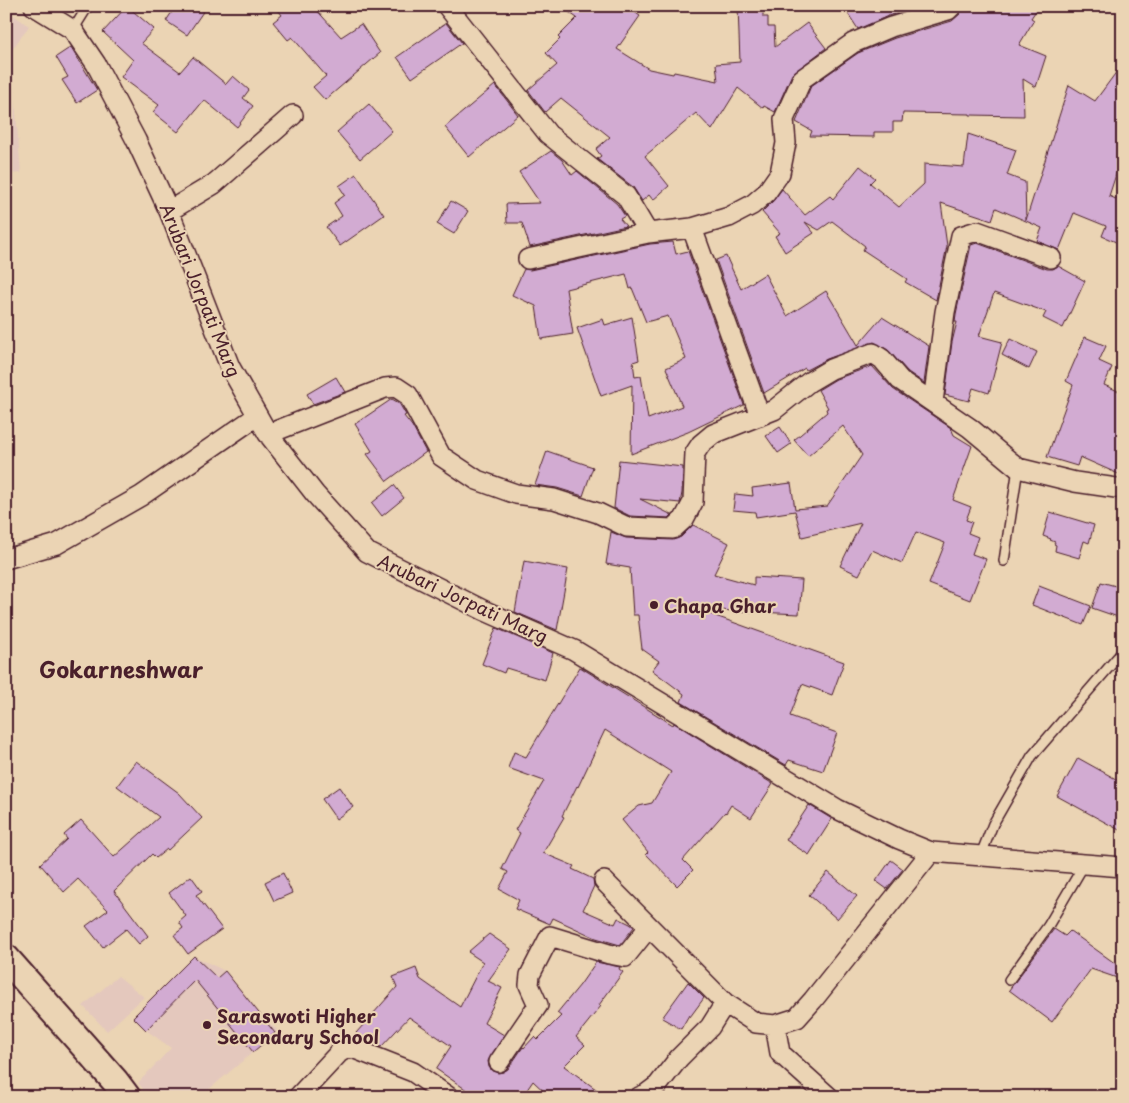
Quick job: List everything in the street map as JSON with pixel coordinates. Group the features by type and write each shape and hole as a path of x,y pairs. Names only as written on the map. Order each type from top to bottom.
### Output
{"main road":[{"path":"6,958 127,1097"}],"street":[{"name":"Arubari Jorpati Marg","path":"34,6 73,30 96,64 136,140 169,211 230,367 257,416 268,434 315,494 367,552 483,610 574,650 837,809 899,839 931,852 1123,866"},
{"path":"446,6 548,134 626,196 648,233"},
{"path":"528,259 648,233 692,228 729,217 752,204 766,193 780,173 786,143 784,119 802,79 852,43 891,27 948,10 952,6"},
{"path":"169,211 214,184 293,115"},
{"path":"692,228 760,416"},
{"path":"933,402 945,312 961,236 976,231 1051,258"},
{"path":"268,434 386,388 396,387 408,395 441,456 477,480 516,494 554,499 580,507 598,513 627,527 673,529 684,519 693,502 696,453 701,444 713,434 774,410 809,382 831,369 873,353 882,359 900,380 970,428 1018,468 1076,482 1123,489"},
{"path":"6,559 58,544 140,496 257,416"},
{"path":"604,881 725,1003 756,1023 775,1024 797,1018 931,852"},
{"path":"499,1062 538,1004 529,985 530,975 550,936 624,957 649,927"},
{"path":"639,1097 658,1085 679,1058 710,1027 725,1003"},
{"path":"775,1024 780,1053 829,1097"},
{"path":"298,1097 339,1053 347,1048 413,1072 450,1097"}],"lane":[{"path":"73,30 88,6"},
{"path":"1004,561 1018,468"},
{"path":"980,857 993,824 1032,756 1123,651"},
{"path":"1009,980 1048,926 1084,863"}],"shaded area":[{"path":"6,10 29,26 6,58"},
{"path":"6,60 13,77 21,173 6,174"},
{"name":"Saraswoti Higher Secondary School","path":"194,956 225,971 260,1015 278,1031 200,1097 150,1097 138,1083 171,1048 146,1030 133,1017"},
{"path":"118,976 144,997 107,1031 83,1006"}],"building":[{"path":"127,6 154,29 141,43 180,72 193,57 226,84 233,76 249,90 243,98 253,106 237,127 204,100 178,132 153,112 159,105 121,77 133,60 103,32"},
{"path":"176,6 207,6 187,35 166,21"},
{"path":"275,6 313,6 341,37 361,24 380,53 325,100 313,87 326,76 292,37 288,40 273,22 282,15"},
{"path":"560,6 626,6 640,16 617,49 649,69 673,74 674,72 718,81 716,64 740,62 738,6 763,6 763,17 768,17 768,27 774,27 775,47 807,23 826,48 792,74 775,112 764,106 763,108 738,88 712,130 696,113 645,156 669,186 653,200 649,195 642,201 633,187 597,159 601,156 596,149 610,137 561,98 545,112 528,90 557,65 546,53 560,39 558,37 577,18"},
{"path":"843,6 921,6 888,16 858,29"},
{"path":"963,6 1039,6 1031,18 1034,20 1019,45 1046,56 1036,87 1023,79 1024,116 903,113 902,122 893,122 893,132 874,132 874,137 810,136 812,131 796,122 811,86 858,53 895,38 952,21 960,14"},
{"path":"446,23 462,43 412,78 397,57"},
{"path":"71,47 97,90 77,103 62,80 68,77 56,57"},
{"path":"1123,63 1123,153 1109,196 1116,199 1123,186 1123,245 1102,236 1106,226 1074,213 1059,250 1037,241 1042,228 996,208 992,220 941,203 947,246 936,300 905,282 907,279 863,250 865,246 832,221 819,230 805,222 814,233 785,252 775,236 780,233 762,212 782,189 805,215 830,196 833,199 860,166 875,178 870,183 899,207 924,184 924,164 964,167 968,134 1016,150 1007,175 1025,182 1026,220 1069,85 1095,101"},
{"path":"495,85 518,115 469,157 445,127"},
{"path":"369,104 392,131 360,159 337,132"},
{"path":"551,151 562,160 572,175 577,171 617,204 625,216 620,219 626,226 530,247 522,223 507,223 506,204 540,203 519,172"},
{"path":"356,174 384,215 340,246 326,227 342,216 334,203 345,195 339,186"},
{"path":"451,201 468,211 454,234 437,224"},
{"path":"673,242 676,254 688,251 744,405 688,432 631,454 632,385 601,396 577,328 603,319 605,325 632,317 639,360 633,362 635,377 641,376 648,419 682,406 666,368 686,359 668,316 646,322 632,288 630,289 626,274 566,289 573,334 541,339 536,306 512,295 524,269 530,270 650,244"},
{"path":"977,243 1047,269 1053,269 1058,266 1085,281 1063,328 1043,318 1046,312 994,293 979,336 1002,342 989,393 973,388 969,401 945,395 952,342 957,322 955,322 956,314 971,245"},
{"path":"726,256 741,289 765,274 787,316 826,291 858,345 882,317 929,346 924,383 908,372 888,350 874,342 827,359 806,370 805,368 764,393 716,260"},
{"path":"1085,337 1106,346 1099,361 1112,367 1104,385 1123,393 1123,476 1080,457 1077,466 1047,457 1073,385 1066,381"},
{"path":"1010,339 1037,352 1029,369 1002,355"},
{"path":"872,366 893,389 951,428 954,435 972,446 953,500 971,507 966,520 972,522 968,533 978,537 972,554 986,559 970,600 929,584 945,543 916,532 902,563 872,550 859,575 840,566 861,523 802,537 795,511 756,517 755,512 733,510 735,494 753,496 752,488 791,483 795,509 827,506 862,455 843,426 808,456 794,440 827,412 826,409 828,408 818,390 836,379"},
{"path":"336,377 345,392 313,404 307,394"},
{"path":"392,399 399,403 406,415 404,416 412,426 426,452 387,481 367,454 372,451 355,424"},
{"path":"780,427 791,444 778,453 766,436"},
{"path":"547,451 593,467 583,496 557,488 535,485"},
{"path":"619,460 683,467 680,503 640,499 672,515 669,518 630,516 614,508"},
{"path":"394,485 404,498 382,516 372,503"},
{"path":"1050,512 1094,525 1089,543 1084,541 1079,558 1055,551 1055,542 1043,536"},
{"path":"693,525 729,543 714,574 754,585 754,577 802,580 799,614 696,609 844,662 832,695 802,684 790,716 837,733 823,771 789,760 786,765 681,702 684,694 652,670 659,661 642,649 638,615 633,615 630,568 606,564 611,532 626,538 673,540 681,537"},
{"path":"524,561 568,569 557,630 515,612"},
{"path":"1101,582 1123,588 1123,602 1118,617 1092,608"},
{"path":"1039,586 1091,606 1083,625 1032,605"},
{"path":"496,628 553,653 545,680 506,668 504,673 482,664"},
{"path":"580,667 773,784 751,818 731,805 683,860 693,870 677,886 646,854 648,852 622,820 639,806 652,803 671,772 605,730 562,816 564,817 543,853 574,866 572,869 593,879 594,886 583,910 615,924 618,918 634,927 620,945 596,938 553,918 550,924 515,909 519,900 499,889 508,872 502,869 520,833 515,830 544,781 508,768 514,752 526,757"},
{"path":"1078,758 1123,783 1123,832 1057,796"},
{"path":"136,761 179,793 202,818 168,850 156,858 152,854 114,891 148,936 139,944 126,929 103,947 86,926 108,910 78,879 64,892 40,864 67,839 64,835 81,820 114,857 159,817 117,786"},
{"path":"339,787 353,807 336,819 322,799"},
{"path":"809,805 832,819 809,855 786,840"},
{"path":"891,860 903,869 887,889 876,881"},
{"path":"828,872 857,896 837,919 809,895"},
{"path":"283,873 292,893 274,901 265,882"},
{"path":"191,876 202,891 196,895 222,929 188,954 174,935 183,928 179,922 186,916 169,893"},
{"path":"1054,929 1065,936 1070,931 1123,969 1123,980 1091,969 1052,1022 1009,990"},
{"path":"489,934 511,949 488,981 502,988 484,1023 504,1035 488,1061 492,1071 498,1073 508,1069 523,1047 534,1037 537,1040 561,1016 557,1013 596,962 620,967 619,969 623,972 599,1005 601,1006 576,1037 585,1045 564,1066 607,1097 550,1097 533,1081 522,1097 477,1097 436,1069 451,1046 409,1017 381,1047 364,1041 356,1033 397,987 393,977 416,968 420,979 460,1007 483,962 468,952"},
{"path":"194,956 217,978 225,971 275,1033 253,1052 195,980 146,1030 133,1017"},
{"path":"688,982 704,998 690,1017 689,1015 681,1029 662,1018"}],"place":[{"name":"Chapa Ghar","path":"654,605"},
{"name":"Saraswoti Higher Secondary School","path":"207,1025"}],"district":[{"name":"Gokarneshwar","path":"121,668"}]}
